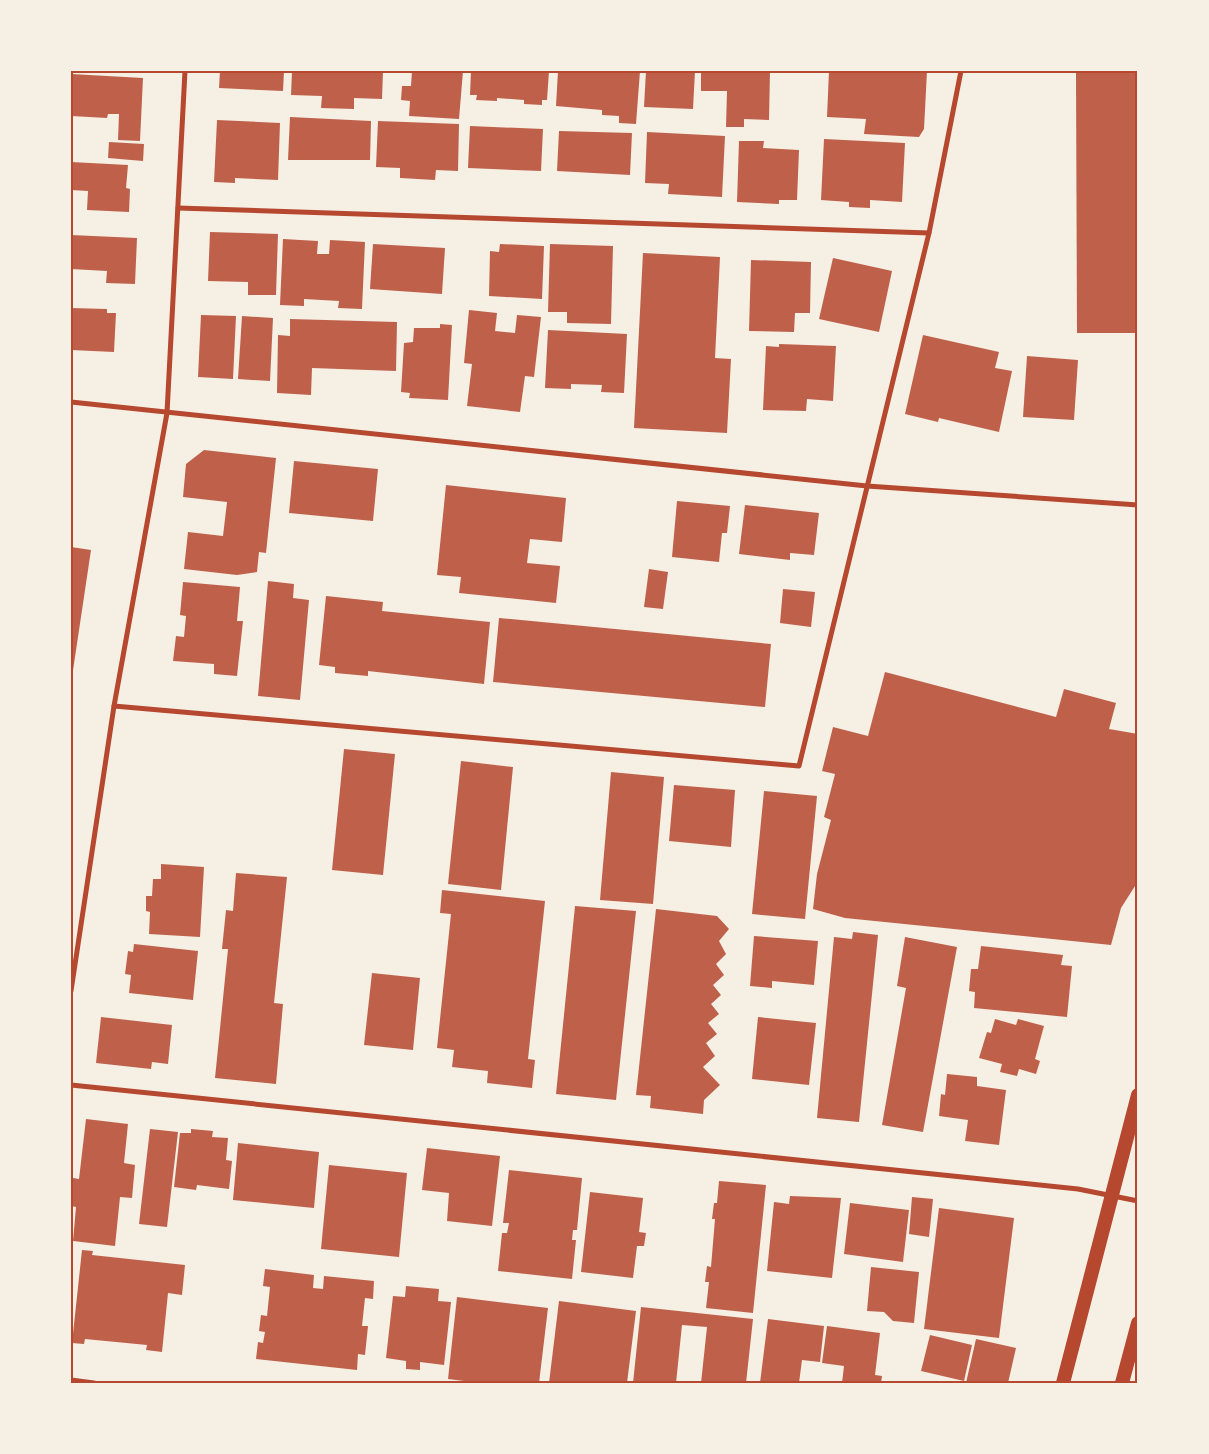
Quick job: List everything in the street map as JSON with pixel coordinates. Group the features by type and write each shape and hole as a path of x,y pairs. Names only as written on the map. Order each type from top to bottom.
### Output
{"highway":[{"path":"1063,1383 1138,1095"},
{"path":"1122,1383 1138,1322"}],"street":[{"path":"71,991 114,706 167,413 184,71"},
{"path":"114,706 799,766 929,233 961,71"},
{"path":"178,208 929,233"},
{"path":"71,402 867,486 1138,505"},
{"path":"71,1085 1078,1189 1138,1201"},
{"path":"71,1380 94,1383"}],"building":[{"path":"220,71 284,71 283,91 219,88"},
{"path":"292,71 383,71 382,99 354,98 354,109 321,108 322,96 291,95"},
{"path":"412,71 463,71 459,119 409,116 410,101 401,100 402,86 411,86"},
{"path":"471,71 549,71 547,100 542,100 542,105 524,104 524,100 497,98 497,101 476,100 477,95 470,95"},
{"path":"558,71 640,71 636,124 619,123 619,116 602,115 602,110 556,106"},
{"path":"646,71 695,71 693,109 644,107"},
{"path":"701,71 770,71 769,120 744,119 744,127 726,127 727,91 701,91"},
{"path":"829,71 927,71 924,129 919,137 864,134 866,119 827,117"},
{"path":"1076,71 1138,71 1138,333 1077,333"},
{"path":"71,74 143,78 140,141 118,140 119,114 108,114 107,118 71,116"},
{"path":"290,117 371,121 370,160 288,160"},
{"path":"217,120 280,123 278,180 235,178 235,183 214,182"},
{"path":"378,121 459,124 458,171 436,170 435,180 400,178 400,168 376,167"},
{"path":"470,126 543,129 541,171 468,168"},
{"path":"559,131 632,133 630,175 557,171"},
{"path":"647,132 725,136 722,197 668,194 669,184 645,183"},
{"path":"824,139 905,143 902,202 870,200 870,208 849,207 849,202 821,200"},
{"path":"739,141 764,141 763,148 799,150 797,200 779,200 779,204 737,202"},
{"path":"109,142 144,144 143,161 108,158"},
{"path":"71,162 128,165 126,188 130,189 129,212 87,210 88,191 71,190"},
{"path":"210,232 278,234 276,295 248,295 248,282 208,281"},
{"path":"71,235 137,238 135,284 106,283 107,271 71,269"},
{"path":"283,239 318,241 317,254 329,254 330,240 365,242 362,309 338,308 339,301 304,299 304,306 280,305"},
{"path":"373,244 445,248 442,294 370,289"},
{"path":"500,244 544,246 542,299 489,296 490,251 499,252"},
{"path":"550,244 613,246 611,324 567,323 567,312 548,312"},
{"path":"643,253 720,257 715,358 731,359 727,433 634,428"},
{"path":"833,258 892,271 879,332 819,319"},
{"path":"751,260 811,262 810,313 795,313 794,332 749,331"},
{"path":"71,308 107,309 107,313 116,313 114,352 71,350"},
{"path":"469,310 497,313 495,331 515,333 517,315 541,317 534,377 525,376 520,412 467,406 472,364 464,363"},
{"path":"201,315 236,316 233,379 198,377"},
{"path":"242,316 273,318 270,381 238,379"},
{"path":"290,319 397,322 396,371 312,368 311,395 277,393 278,335 290,336"},
{"path":"440,324 452,325 448,400 409,398 410,393 401,392 404,343 413,342 414,328 440,328"},
{"path":"548,330 627,334 624,393 601,392 602,385 571,384 571,389 545,388"},
{"path":"923,335 999,352 995,368 1012,371 999,432 939,418 938,422 905,414"},
{"path":"779,344 836,346 833,401 807,399 806,411 763,410 766,346 779,347"},
{"path":"1027,356 1078,360 1074,420 1023,417"},
{"path":"204,450 276,458 266,553 259,552 257,572 237,575 184,569 188,532 223,536 227,502 183,497 186,464"},
{"path":"294,461 378,469 373,521 289,513"},
{"path":"446,485 566,498 562,542 530,539 527,563 560,566 556,603 459,593 461,577 437,575"},
{"path":"677,501 730,506 727,533 722,533 719,562 672,557"},
{"path":"745,505 819,513 814,555 790,553 790,560 739,554"},
{"path":"71,547 91,550 72,677 71,677"},
{"path":"649,569 668,572 663,609 644,607"},
{"path":"268,581 294,584 293,598 309,600 300,700 258,696"},
{"path":"183,582 240,587 237,621 243,621 237,676 214,674 214,664 173,661 176,636 184,637 186,616 180,615"},
{"path":"783,589 815,592 811,627 780,623"},
{"path":"326,596 383,602 382,611 490,622 484,684 368,671 368,676 335,673 335,667 319,665"},
{"path":"499,618 771,644 765,707 493,682"},
{"path":"885,672 1056,717 1064,689 1116,703 1109,729 1138,734 1138,873 1135,886 1121,908 1111,945 845,918 813,909 817,874 831,820 824,817 835,774 822,771 833,727 868,736"},
{"path":"344,749 395,754 383,875 332,870"},
{"path":"461,761 513,767 501,890 448,884"},
{"path":"611,772 664,777 653,904 600,900"},
{"path":"674,785 735,790 731,847 669,841"},
{"path":"764,791 817,796 805,919 752,914"},
{"path":"161,864 204,867 200,937 149,934 150,912 146,911 146,896 152,896 153,879 161,879"},
{"path":"236,873 287,877 274,1003 283,1004 276,1084 215,1078 228,949 222,949 226,910 233,911"},
{"path":"442,890 545,901 528,1059 535,1060 532,1088 487,1083 488,1071 452,1067 454,1050 437,1048 451,914 440,913"},
{"path":"575,906 636,911 616,1100 556,1094"},
{"path":"656,909 717,916 729,929 719,941 726,954 716,964 724,975 713,985 721,995 711,1004 719,1014 708,1023 717,1034 706,1043 715,1056 703,1067 720,1085 704,1100 703,1114 650,1108 651,1096 636,1095"},
{"path":"853,932 878,935 859,1122 817,1118 834,937 852,939"},
{"path":"754,936 818,941 814,985 772,981 772,988 750,986"},
{"path":"905,937 957,947 923,1132 882,1125 906,988 897,986"},
{"path":"134,944 198,951 193,1000 129,993 131,975 125,974 128,951 133,952"},
{"path":"981,946 1063,955 1061,965 1072,966 1067,1017 974,1008 975,992 969,991 971,969 978,969"},
{"path":"372,973 420,978 413,1050 364,1045"},
{"path":"101,1017 172,1025 168,1064 152,1062 151,1069 96,1063"},
{"path":"758,1017 816,1023 809,1085 752,1079"},
{"path":"995,1019 1016,1025 1018,1019 1044,1026 1035,1059 1040,1061 1036,1074 1019,1069 1017,1076 1000,1072 1002,1064 979,1058 987,1032 991,1033"},
{"path":"947,1074 977,1077 977,1086 1006,1090 999,1145 965,1141 968,1120 939,1116 941,1094 945,1095"},
{"path":"86,1119 128,1124 124,1163 135,1165 132,1198 120,1197 115,1246 73,1241 76,1207 71,1206 73,1178 79,1179"},
{"path":"150,1129 178,1132 167,1227 139,1224"},
{"path":"191,1129 213,1131 212,1137 228,1138 226,1160 232,1161 229,1189 197,1185 196,1190 174,1187 180,1133 191,1133"},
{"path":"238,1143 319,1152 314,1208 233,1200"},
{"path":"427,1148 500,1156 492,1226 447,1221 449,1193 422,1190"},
{"path":"329,1165 407,1173 399,1257 321,1249"},
{"path":"509,1170 582,1178 577,1230 573,1230 572,1240 576,1240 572,1279 498,1271 502,1233 507,1233 509,1223 503,1223"},
{"path":"719,1181 766,1185 753,1313 706,1308 709,1282 705,1282 707,1266 711,1267 715,1219 712,1219 714,1203 717,1203"},
{"path":"590,1192 643,1198 639,1232 646,1233 644,1246 637,1246 633,1278 581,1272"},
{"path":"790,1196 841,1198 832,1278 767,1271 774,1202 789,1204"},
{"path":"912,1197 933,1199 929,1237 909,1234"},
{"path":"850,1203 909,1210 903,1262 844,1254"},
{"path":"939,1208 1014,1218 999,1338 924,1329"},
{"path":"82,1250 93,1251 92,1255 185,1265 182,1295 168,1293 162,1352 146,1350 147,1345 85,1339 84,1344 72,1343"},
{"path":"871,1267 919,1272 914,1323 893,1321 884,1312 867,1311"},
{"path":"265,1269 314,1275 313,1288 323,1289 324,1276 374,1281 373,1299 365,1298 362,1326 368,1326 365,1355 358,1354 357,1370 256,1359 258,1342 263,1343 265,1332 259,1331 261,1315 267,1316 270,1287 263,1286"},
{"path":"406,1286 439,1289 438,1301 451,1302 444,1365 420,1362 420,1370 406,1369 406,1361 386,1358 393,1296 405,1297"},
{"path":"457,1297 548,1308 539,1383 480,1383 448,1379"},
{"path":"559,1301 636,1311 627,1383 549,1383"},
{"path":"641,1307 753,1319 746,1383 701,1383 707,1327 682,1325 676,1383 633,1383"},
{"path":"768,1319 824,1326 820,1362 802,1360 799,1383 760,1383"},
{"path":"827,1326 880,1333 875,1375 882,1376 881,1383 842,1383 844,1366 822,1363"},
{"path":"930,1335 972,1345 964,1381 921,1371"},
{"path":"976,1339 1016,1348 1008,1383 966,1383"}]}
